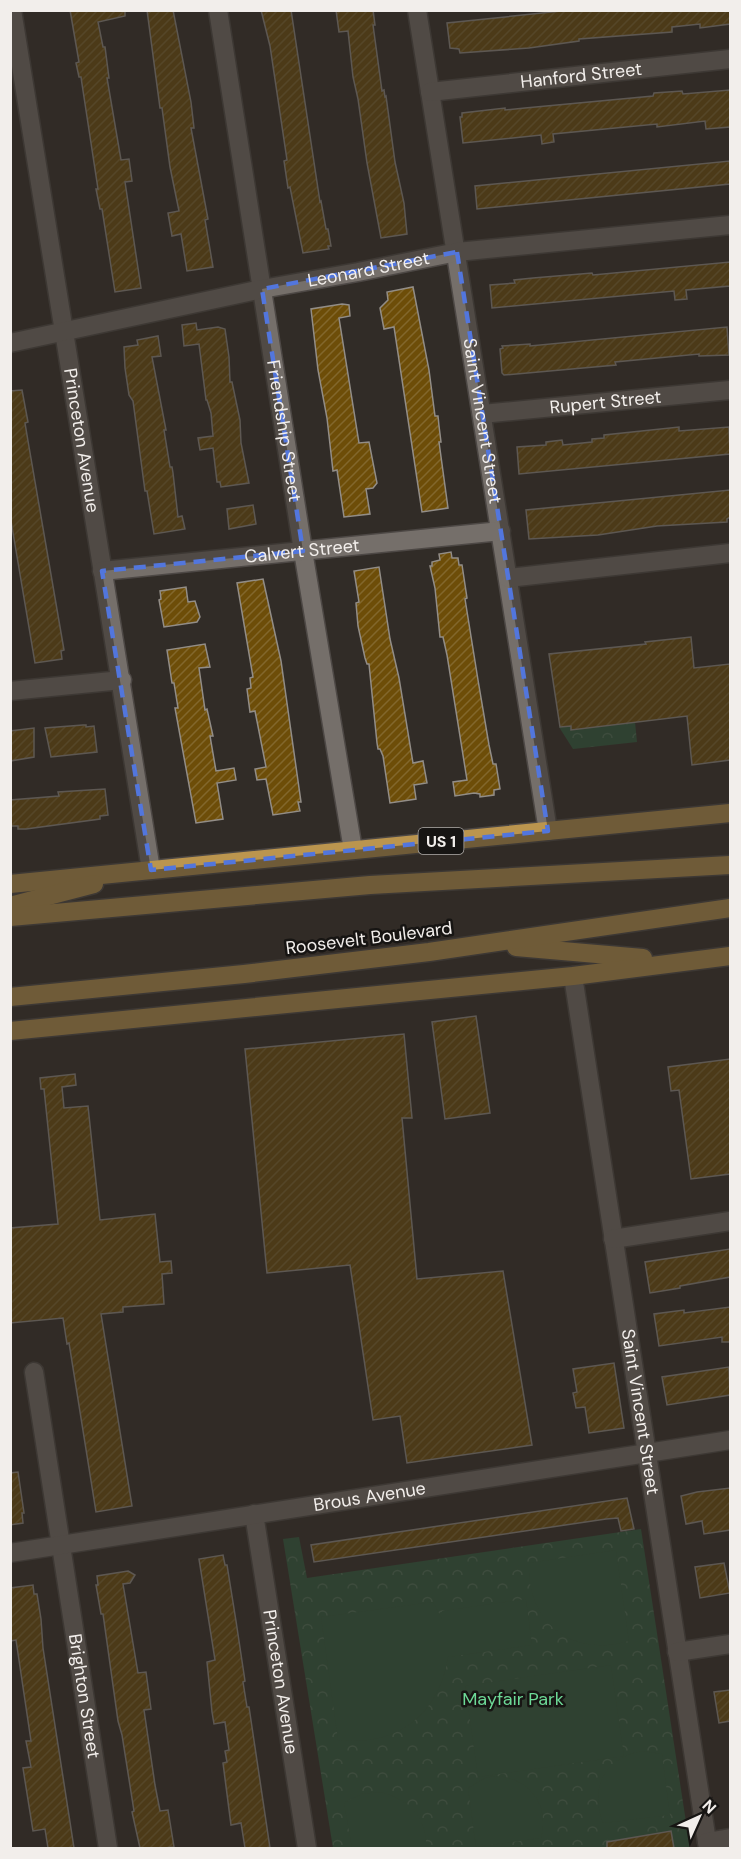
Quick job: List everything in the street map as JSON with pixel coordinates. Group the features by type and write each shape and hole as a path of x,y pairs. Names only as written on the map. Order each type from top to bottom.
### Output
{"highway":[{"name":"US 1","path":"10,884 730,813"},
{"name":"US 1","path":"10,917 370,885 730,866"},
{"path":"10,906 152,870"},
{"name":"Roosevelt Boulevard","path":"10,998 244,975 730,909"},
{"path":"484,944 676,961"},
{"path":"10,1031 573,976 676,961 730,956"}],"street":[{"name":"Princeton Avenue","path":"12,10 152,870"},
{"name":"Friendship Street","path":"218,10 303,551 353,850"},
{"name":"Saint Vincent Street","path":"417,10 548,831"},
{"name":"Hanford Street","path":"430,92 730,60"},
{"name":"Leonard Street","path":"10,343 262,289 457,252 730,225"},
{"name":"Rupert Street","path":"482,414 730,390"},
{"name":"Calvert Street","path":"102,571 501,531"},
{"path":"508,578 730,553"},
{"path":"10,691 122,680"},
{"name":"Saint Vincent Street","path":"573,976 707,1845"},
{"path":"613,1239 730,1221"},
{"name":"Brighton Street","path":"34,1372 108,1848"},
{"name":"Brous Avenue","path":"10,1553 730,1440"},
{"name":"Princeton Avenue","path":"254,1514 307,1848"},
{"path":"677,1652 730,1644"},
{"path":"707,1845 730,1838"}],"highlighted area":[{"path":"457,252 548,831 151,870 102,571 303,551 262,289"}],"green space":[{"path":"635,722 637,742 573,749 559,727 570,726 571,729"},
{"name":"Mayfair Park","path":"641,1529 690,1848 333,1848 283,1539 299,1537 307,1578"},
{"path":"616,1550 629,1641 608,1645 589,1644 572,1639 556,1630 544,1618 535,1602 530,1584 529,1563"},
{"path":"526,1599 532,1645 448,1657 443,1678 435,1695 425,1711 412,1723 379,1738 359,1741 338,1740 321,1617 433,1602 442,1619 442,1611"},
{"path":"611,1665 624,1756 478,1777 465,1686"},
{"path":"643,1751 662,1754 670,1815 603,1823 598,1797 599,1786 604,1776 619,1760"},
{"path":"495,1776 518,1781 534,1795 542,1815 541,1838 476,1847 468,1788 485,1778"},
{"path":"380,1792 399,1799 414,1811 424,1828 426,1848 352,1848 344,1803 361,1794"}],"building":[{"path":"70,10 125,10 125,16 98,22 103,47 105,47 109,78 107,78 121,160 129,159 132,181 125,182 141,288 115,292 102,209 100,209 96,189 98,189 81,77 79,77 76,63 79,62"},
{"path":"147,10 173,10 191,102 194,128 191,128 208,219 205,220 213,267 187,271 181,234 172,236 168,213 179,211 162,108 160,108"},
{"path":"261,10 291,10 320,202 331,246 328,246 329,249 303,253 290,187 288,188 284,161 287,160 270,46"},
{"path":"336,10 373,10 382,91 384,90 386,96 407,234 381,238 353,77 348,31 339,32"},
{"path":"571,10 730,10 730,24 700,28 700,24 672,27 672,32 579,39 579,41 529,48 460,53 459,49 450,48 447,23"},
{"path":"730,90 730,127 706,129 705,121 657,127 657,124 553,134 554,142 542,144 541,135 463,143 460,117 462,113 653,96 654,93 682,91 683,94"},
{"path":"730,161 730,184 477,209 475,186"},
{"path":"730,262 730,286 686,290 687,299 675,300 674,291 492,308 490,285 515,283 514,280"},
{"path":"413,287 429,370 435,416 438,416 441,442 439,442 448,508 422,512 394,327 384,329 380,308 388,300 387,292"},
{"path":"349,305 350,316 339,318 359,443 369,442 377,483 373,488 366,489 370,514 344,517 337,470 333,471 311,309"},
{"path":"196,323 197,330 218,327 225,329 230,382 232,382 240,420 241,443 249,483 221,487 220,482 217,482 213,448 200,450 198,438 213,436 211,413 206,400 199,344 184,346 182,325"},
{"path":"727,327 729,355 699,356 699,354 615,362 616,365 504,375 502,373 500,349 503,348 502,346 530,344 530,346"},
{"path":"158,336 161,356 152,357 166,430 164,430 170,467 173,473 178,517 182,516 185,529 154,534 147,491 145,491 133,401 129,395 124,347 138,345 137,340"},
{"path":"22,390 28,422 25,423 64,650 61,651 62,659 35,663 10,515 10,391"},
{"path":"679,427 679,431 729,427 730,454 519,474 517,447 546,445 546,442 562,440 563,445 592,442 592,439 604,438 604,435"},
{"path":"730,490 730,517 727,522 657,526 598,535 529,539 526,510"},
{"path":"253,505 256,524 229,529 227,509"},
{"path":"451,552 452,558 458,558 459,565 462,565 467,598 465,599 489,745 493,764 496,764 500,789 494,790 494,795 480,797 480,794 474,793 455,796 453,782 467,780 447,655 443,637 440,637 435,588 430,566 432,562 440,560 439,554"},
{"path":"379,567 413,763 423,761 427,783 414,785 416,799 390,803 383,756 377,743 369,664 365,658 358,626 356,603 359,602 354,571"},
{"path":"263,579 281,661 301,802 298,802 300,811 273,815 266,779 257,780 255,769 266,767 255,711 250,712 247,689 251,688 250,678 253,677 237,583"},
{"path":"186,587 188,602 195,601 200,617 197,622 164,627 159,600 161,599 160,591"},
{"path":"691,637 694,668 730,664 730,760 692,765 687,716 571,730 571,726 560,727 549,654"},
{"path":"205,644 210,667 199,668 205,710 207,709 213,736 210,736 216,771 234,768 236,780 217,783 223,819 196,823 167,650"},
{"path":"86,725 86,727 94,726 97,752 51,757 45,728"},
{"path":"34,728 34,757 10,761 10,731"},
{"path":"105,789 108,815 100,816 100,819 26,829 10,826 10,800 59,796 58,792"},
{"path":"476,1016 490,1113 445,1119 432,1022"},
{"path":"404,1034 412,1118 402,1118 417,1279 503,1271 532,1445 407,1463 400,1416 373,1420 350,1265 267,1273 245,1049"},
{"path":"730,1059 730,1174 691,1179 679,1090 671,1091 668,1067"},
{"path":"75,1074 76,1085 62,1087 64,1108 88,1106 100,1220 155,1214 160,1262 171,1261 172,1273 162,1274 164,1304 123,1307 123,1312 101,1314 132,1506 96,1512 63,1318 10,1323 10,1228 58,1224 44,1089 41,1089 40,1078"},
{"path":"730,1249 730,1277 650,1293 645,1262"},
{"path":"730,1307 730,1342 722,1342 722,1337 659,1346 654,1314"},
{"path":"614,1363 624,1428 589,1433 585,1407 576,1408 573,1393 577,1392 573,1369"},
{"path":"729,1367 730,1395 667,1405 662,1377"},
{"path":"18,1472 24,1513 22,1513 23,1523 10,1525 10,1473"},
{"path":"730,1488 730,1530 704,1534 702,1521 686,1524 681,1496"},
{"path":"627,1498 634,1529 621,1531 618,1518 606,1519 314,1562 311,1545"},
{"path":"223,1555 225,1565 227,1565 236,1621 245,1681 243,1682 247,1707 249,1707 270,1848 245,1848 241,1823 231,1825 223,1763 227,1762 225,1751 229,1750 225,1722 214,1724 212,1712 207,1662 215,1660 199,1559"},
{"path":"724,1563 730,1593 700,1598 695,1567"},
{"path":"128,1571 135,1575 130,1583 123,1584 138,1673 146,1672 151,1709 144,1710 155,1785 160,1811 168,1810 174,1847 140,1848 132,1812 134,1811 118,1721 103,1614 101,1614 96,1585 98,1585 97,1576"},
{"path":"33,1585 34,1594 37,1594 41,1619 43,1648 74,1848 48,1848 45,1829 33,1831 25,1781 23,1768 31,1767 26,1741 31,1741 16,1640 10,1641 10,1588"},
{"path":"730,1690 730,1721 719,1723 714,1692"},
{"path":"671,1831 674,1848 607,1848 607,1842"}]}
